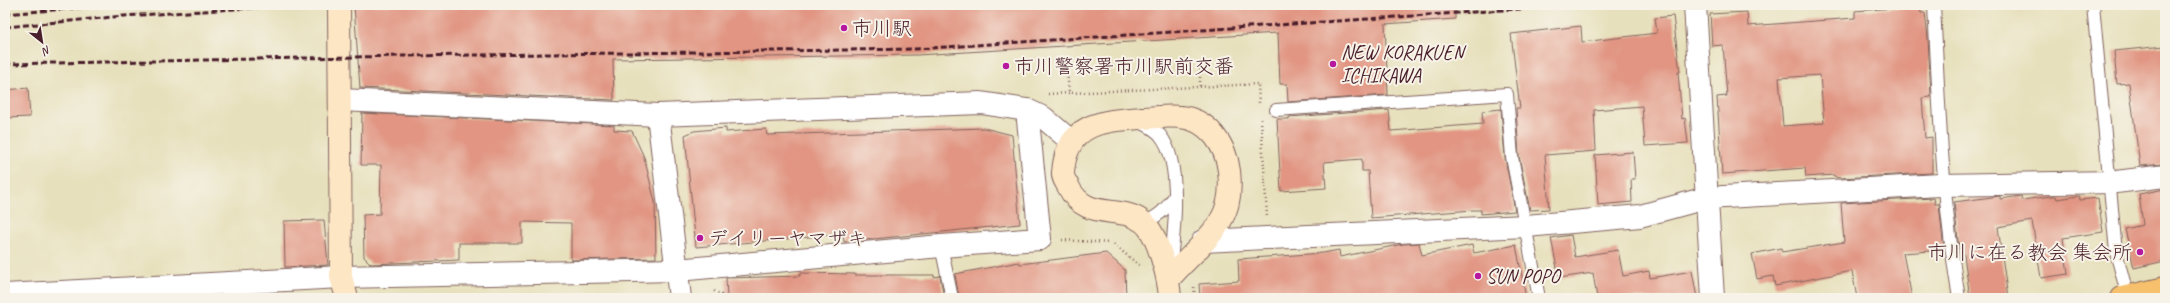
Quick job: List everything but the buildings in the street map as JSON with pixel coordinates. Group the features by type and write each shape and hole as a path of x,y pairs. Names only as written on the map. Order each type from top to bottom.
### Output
{"highway":[{"path":"2125,297 2165,288"}],"street":[{"path":"339,5 344,292"},
{"path":"1696,7 1713,298"},
{"path":"341,100 658,115 981,103 1027,110 1044,118 1072,142"},
{"path":"5,295 344,292 677,270 941,246 1040,239 1027,110"},
{"path":"658,115 680,298"},
{"path":"1181,117 1202,124 1218,139 1227,157 1230,181 1229,203 1221,221 1203,242 1169,289 1151,231 1144,223 1133,216 1092,210 1080,202 1071,192 1062,174 1067,150 1076,136 1087,127 1108,120 1181,117"},
{"path":"1203,242 1526,226 1640,216 1706,198 1943,185 2109,182 2165,176"}],"lane":[{"path":"1934,5 1943,185 1950,246 1959,298"},
{"path":"2093,5 2116,252 2125,297"},
{"path":"1276,110 1507,94 1512,157 1539,298"},
{"path":"1132,119 1148,125 1160,135 1172,165 1174,196 1169,289"},
{"path":"1144,223 1158,216 1167,208 1174,196"},
{"path":"941,246 952,298"}],"path":[{"path":"1696,7 1762,5"},
{"path":"1066,58 1069,93"},
{"path":"1200,65 1200,87"},
{"path":"1040,239 1112,243 1143,268"}],"railway":[{"path":"5,14 111,5"},
{"path":"5,27 124,16 298,5"},
{"path":"5,64 404,56 916,49 1578,5"}],"place":[{"name":"市川駅","path":"844,28"},
{"name":"NEW KORAKUEN ICHIKAWA","path":"1333,64"},
{"name":"市川警察署市川駅前交番","path":"1006,66"},
{"name":"デイリーヤマザキ","path":"700,238"},
{"name":"市川に在る教会 集会所","path":"2140,252"},
{"name":"SUN POPO","path":"1478,276"}]}
